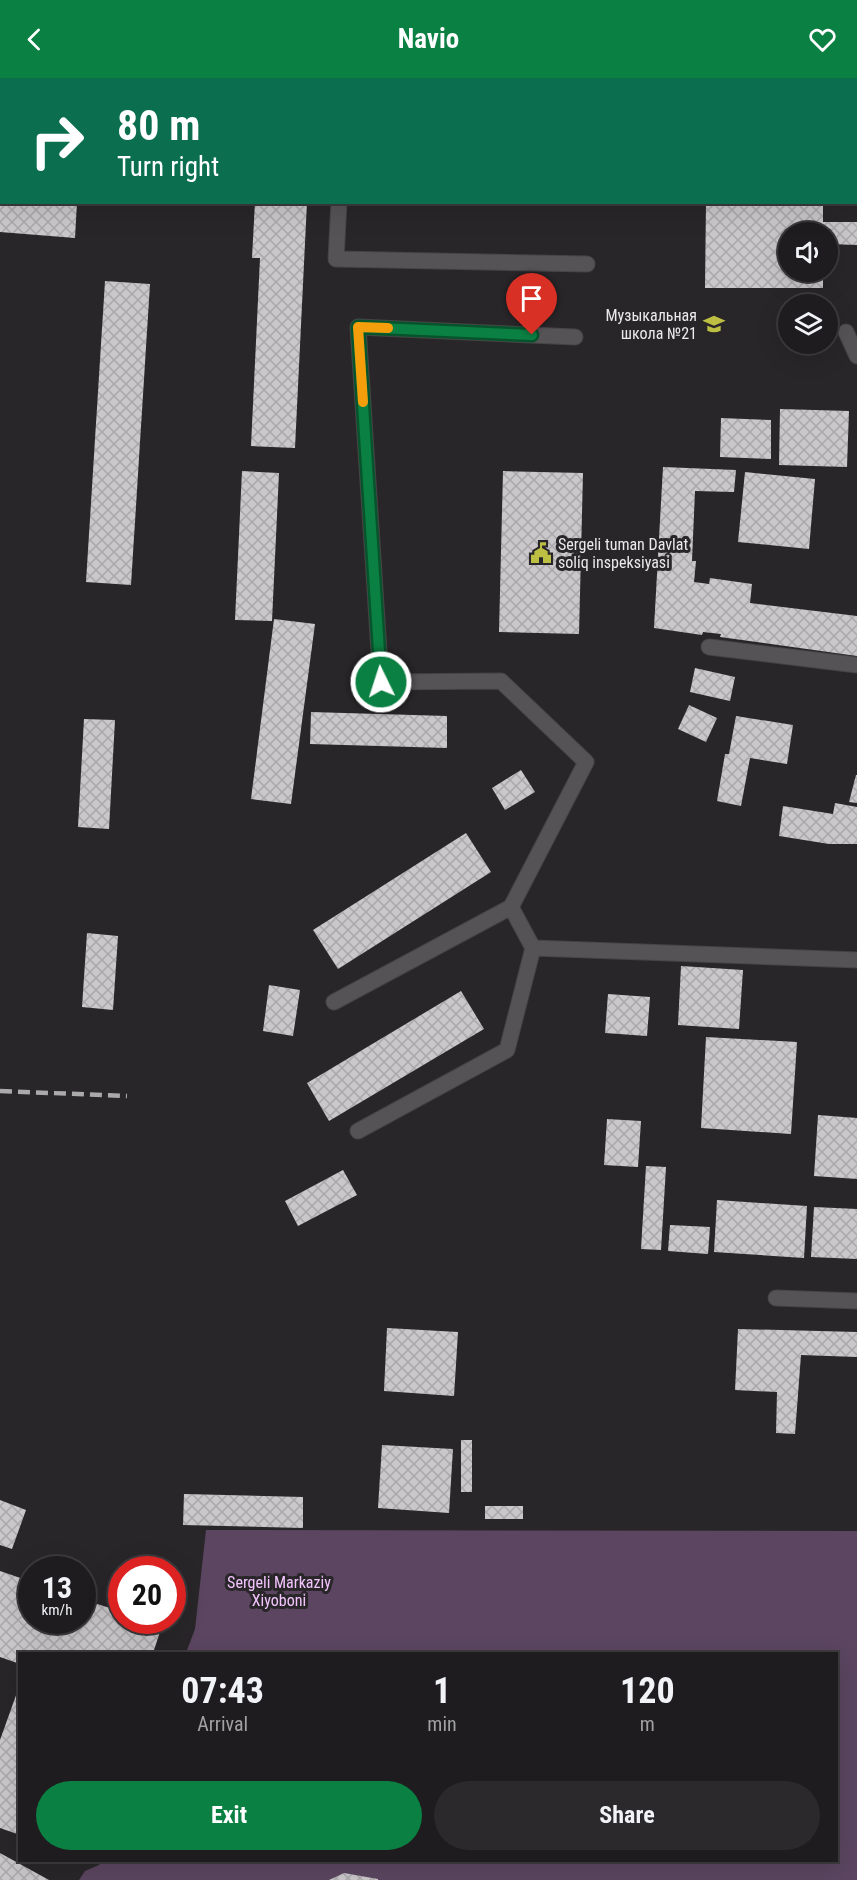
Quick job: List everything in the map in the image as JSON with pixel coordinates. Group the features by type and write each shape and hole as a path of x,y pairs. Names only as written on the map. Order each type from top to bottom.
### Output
{"lane":[{"path":"339,204 336,259 587,264"},
{"path":"334,1002 511,907 586,762 501,681 381,682 358,327 575,337"},
{"path":"846,332 857,356"},
{"path":"709,647 857,665"},
{"path":"358,1131 507,1050 533,948 511,907"},
{"path":"533,948 857,960"},
{"path":"776,1298 857,1301"}],"green space":[{"name":"Sergeli Markaziy Xiyoboni","path":"206,1530 857,1531 857,1880 79,1880 85,1871 101,1862 838,1862 838,1652 186,1652 195,1629"}],"building":[{"path":"0,204 77,204 75,238 0,232"},
{"path":"255,204 307,204 295,448 251,446 260,258 252,258"},
{"path":"706,204 823,204 823,222 778,222 778,282 823,282 823,288 705,288"},
{"path":"838,222 857,222 857,245 838,244"},
{"path":"105,281 150,284 131,585 86,582"},
{"path":"780,409 849,411 847,467 779,465"},
{"path":"721,418 771,420 771,459 720,457"},
{"path":"663,467 736,470 734,492 695,491 692,561 696,561 694,582 709,584 710,578 752,584 750,603 857,616 857,656 720,637 721,634 703,632 702,635 654,628"},
{"path":"242,471 279,473 272,621 235,620"},
{"name":"Sergeli tuman Davlat soliq inspeksiyasi","path":"503,471 583,473 579,634 499,632"},
{"path":"745,472 815,479 809,549 738,542"},
{"path":"274,619 315,624 291,804 251,799"},
{"path":"695,668 735,677 730,701 690,692"},
{"path":"689,705 717,718 706,742 678,729"},
{"path":"311,712 447,716 447,748 310,744"},
{"path":"736,716 793,725 787,764 750,758 741,806 717,801 725,754 729,754"},
{"path":"84,719 115,720 109,829 78,827"},
{"path":"521,770 535,792 505,810 492,788"},
{"path":"857,775 857,803 849,802"},
{"path":"835,803 857,807 857,844 829,844 779,836 783,806 833,814"},
{"path":"466,833 491,872 338,969 313,930"},
{"path":"87,933 118,936 113,1010 82,1007"},
{"path":"681,966 743,970 739,1029 678,1025"},
{"path":"269,985 300,990 293,1036 263,1031"},
{"path":"461,991 484,1029 329,1121 307,1083"},
{"path":"608,994 650,997 647,1036 605,1033"},
{"path":"706,1037 797,1042 791,1134 701,1128"},
{"path":"818,1115 857,1118 857,1179 814,1176"},
{"path":"607,1119 641,1121 638,1167 604,1165"},
{"path":"646,1166 666,1167 661,1250 641,1249"},
{"path":"343,1170 357,1195 298,1226 285,1201"},
{"path":"717,1200 807,1206 804,1258 714,1252"},
{"path":"814,1207 857,1209 857,1259 811,1257"},
{"path":"670,1225 710,1227 708,1254 668,1251"},
{"path":"387,1328 458,1332 454,1396 384,1391"},
{"path":"738,1329 857,1332 857,1357 801,1355 795,1434 776,1433 777,1392 735,1390"},
{"path":"461,1440 472,1440 472,1492 461,1492"},
{"path":"382,1445 453,1449 449,1513 378,1508"},
{"path":"184,1494 303,1497 303,1528 183,1525"},
{"path":"0,1500 26,1510 12,1549 0,1545"},
{"path":"485,1506 523,1506 523,1519 485,1519"},
{"path":"0,1571 18,1577 18,1634 96,1634 96,1604 108,1607 108,1634 159,1634 153,1652 18,1652 18,1663 0,1657"},
{"path":"18,1690 18,1834 0,1828 0,1740"},
{"path":"0,1853 49,1880 0,1880"},
{"path":"344,1873 378,1879 378,1880 329,1880"}],"railway":[{"path":"0,1091 127,1096"}],"slow traffic":[{"path":"363,402 358,327 388,328"}],"place":[{"name":"Музыкальная школа №21","path":"714,324"},
{"name":"Sergeli tuman Davlat soliq inspeksiyasi","path":"541,553"}],"route":[{"path":"381,682 358,327 532,335"}]}
